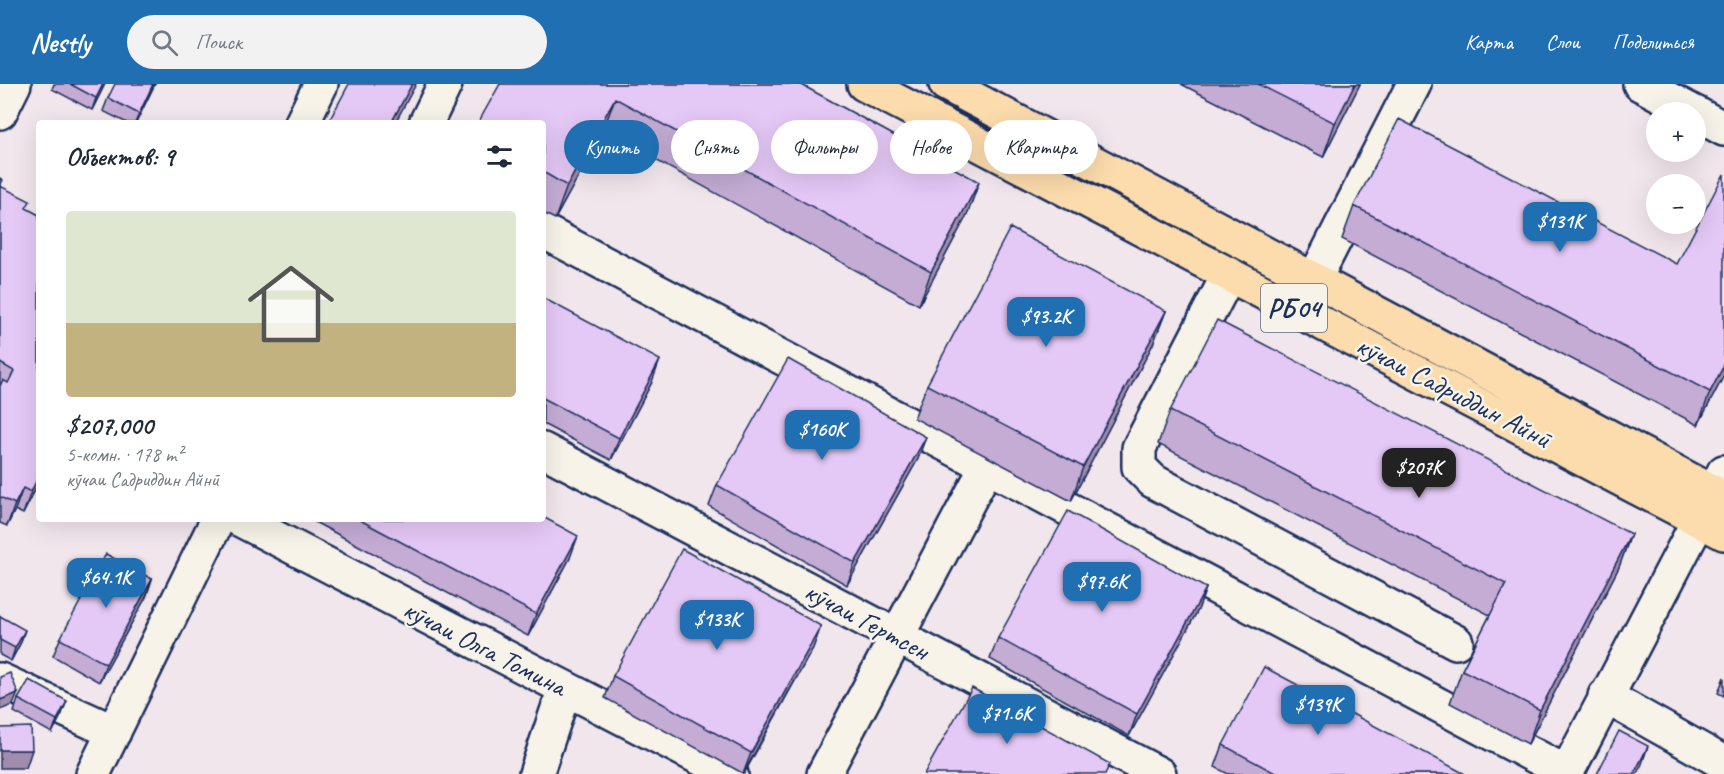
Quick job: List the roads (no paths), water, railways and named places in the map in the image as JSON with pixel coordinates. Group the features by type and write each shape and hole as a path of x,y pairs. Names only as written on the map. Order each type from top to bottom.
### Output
{"highway":[{"name":"кӯчаи Садриддин Айнӣ","path":"864,84 1229,273 1717,503"},
{"name":"кӯчаи Садриддин Айнӣ","path":"946,84 1314,280 1717,503"}],"street":[{"path":"0,112 14,84"},
{"path":"303,120 321,84"},
{"path":"427,120 445,84"},
{"path":"1314,280 1414,84"},
{"path":"1640,84 1674,102"},
{"path":"1706,119 1724,129"},
{"path":"546,233 1566,773 1605,696 1717,503"},
{"path":"1229,273 1139,448 1139,467 1153,481 1456,642"},
{"name":"кӯчаи Гертсен","path":"546,452 1159,774"},
{"path":"824,774 987,466"},
{"path":"93,774 217,522"},
{"name":"кӯчаи Олга Томина","path":"246,522 731,774"},
{"path":"0,680 114,732"},
{"path":"536,774 565,688"},
{"path":"1605,696 1724,763"}]}
